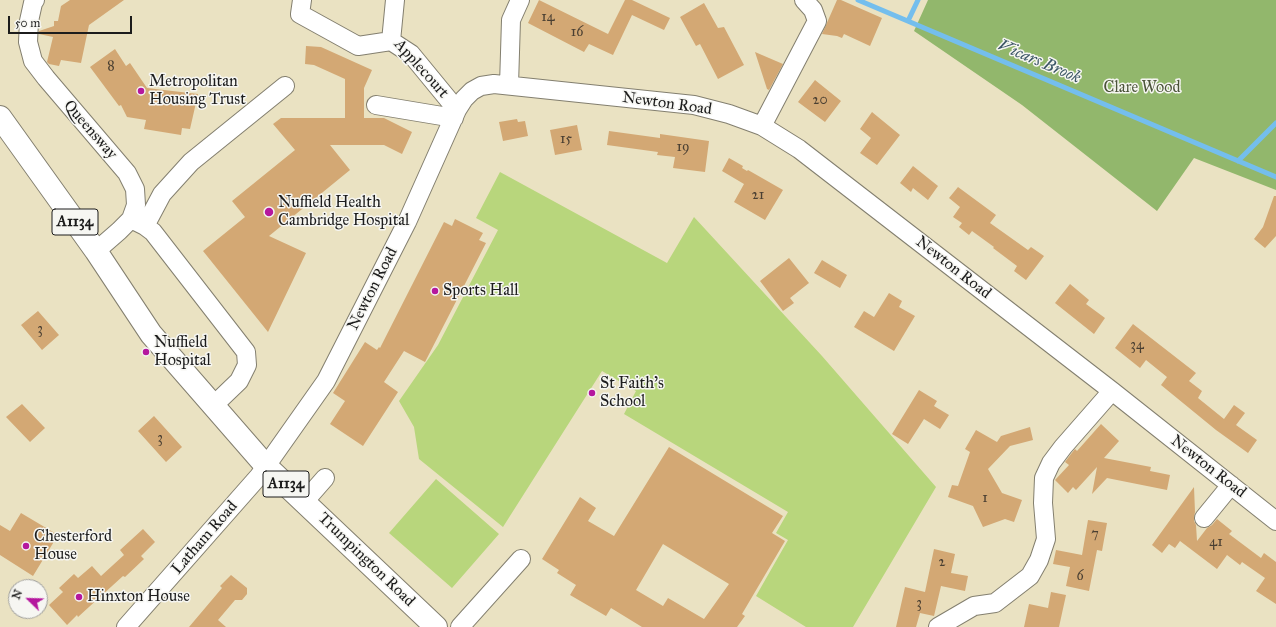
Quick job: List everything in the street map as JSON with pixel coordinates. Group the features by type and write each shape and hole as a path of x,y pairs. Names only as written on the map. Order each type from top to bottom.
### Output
{"main road":[{"name":"Trumpington Road","path":"0,117 96,251 145,326 266,466 436,627"}],"street":[{"name":"Queensway","path":"35,0 29,21 28,42 33,61 127,173 135,189 138,222"},
{"path":"302,0 300,14 358,46 391,41"},
{"name":"Applecourt","path":"395,0 391,41 411,54 456,114"},
{"path":"509,85 511,20 520,0"},
{"path":"762,126 817,21 813,10 804,0"},
{"name":"Newton Road","path":"266,466 326,382 407,222 456,114 472,91 481,86 494,84 694,105 729,114 762,126 799,149 1112,391 1276,521"},
{"path":"96,251 119,231 138,222 191,162 285,86"},
{"path":"376,105 456,114"},
{"path":"138,222 153,232 246,352 247,365 239,381 214,405"},
{"path":"938,627 974,606 995,602 1030,576 1039,560 1046,539 1043,503 1044,478 1051,463 1112,391"},
{"name":"Latham Road","path":"126,627 259,476 266,466"},
{"path":"304,502 325,478"},
{"path":"1204,518 1230,485"},
{"path":"460,627 521,559"}],"green space":[{"name":"Clare Wood","path":"928,0 1276,0 1276,190 1194,158 1157,211 1022,105 914,31"},
{"path":"500,172 667,263 694,217 822,356 936,487 853,627 806,627 756,596 788,540 776,533 788,512 624,414 636,391 602,371 503,527 419,459 414,427 399,401 438,345 498,230 476,218"},
{"path":"436,479 499,534 452,588 389,533"}],"building":[{"path":"70,0 124,0 89,25 81,63 61,60 59,66 49,64 47,62 53,37 39,34 39,31 54,26 54,21 58,21 61,6"},
{"path":"539,0 608,34 625,0 632,0 670,18 664,30 632,15 613,55 589,44 584,52 528,23"},
{"path":"837,0 841,0 882,18 870,46 844,34 842,38 822,34"},
{"path":"704,3 718,28 724,27 744,65 718,79 700,44 696,46 680,17"},
{"path":"306,46 321,47 372,70 364,88 364,118 384,118 412,132 402,154 384,145 330,145 350,170 269,236 306,253 268,332 203,251 245,217 232,201 295,150 273,124 281,118 345,118 345,79 314,65 305,64"},
{"name":"Metropolitan Housing Trust","path":"115,49 126,66 130,63 147,88 198,94 190,129 182,128 181,135 144,129 146,120 127,117 121,105 119,106 90,67"},
{"path":"755,52 783,64 769,90 767,89"},
{"path":"815,80 841,101 825,122 798,102"},
{"path":"872,112 900,135 877,165 860,153 871,138 860,129"},
{"path":"517,119 518,122 525,121 528,136 503,141 499,122"},
{"path":"577,125 582,150 555,155 550,130"},
{"path":"609,131 660,138 660,134 709,141 705,172 673,168 675,157 657,155 658,152 607,145"},
{"path":"729,158 743,166 742,168 747,171 748,170 783,190 765,220 734,202 744,184 722,171"},
{"path":"913,166 938,186 928,200 913,188 911,192 900,183"},
{"path":"958,187 996,215 990,223 1028,250 1031,247 1044,256 1026,280 1014,271 1017,266 993,248 994,247 972,231 969,235 959,227 962,223 953,217 960,207 949,198"},
{"path":"1274,196 1276,196 1276,236 1265,248 1254,239 1263,227"},
{"name":"Sports Hall","path":"455,219 483,233 479,240 486,243 425,362 404,351 384,382 398,392 363,446 330,424 345,401 333,393 365,342 377,350 379,347 380,348 444,222 452,226"},
{"path":"789,258 809,283 790,298 794,303 783,311 760,281"},
{"path":"822,260 847,275 840,288 814,273"},
{"path":"1070,284 1089,300 1086,304 1105,318 1094,334 1055,303"},
{"path":"889,293 902,301 899,307 915,316 894,351 854,327 864,311 874,317"},
{"path":"38,311 59,335 42,350 21,325"},
{"path":"1133,324 1196,373 1189,381 1202,391 1198,398 1224,419 1234,405 1245,413 1236,425 1257,440 1248,453 1216,430 1161,385 1167,377 1146,360 1140,368 1115,348"},
{"path":"919,390 937,401 934,406 949,415 940,429 924,419 908,444 892,434"},
{"path":"22,404 45,428 30,442 6,417"},
{"path":"154,416 182,447 166,462 138,431"},
{"path":"1101,424 1119,441 1104,458 1151,467 1150,471 1170,475 1167,490 1107,478 1092,494 1097,467 1076,490 1073,487 1068,493 1055,480 1069,465 1065,462 1075,449 1077,451"},
{"path":"1030,427 1033,440 1010,446 988,469 1002,493 1022,500 1014,522 1005,519 983,527 973,506 948,497 952,485 958,486 970,452 965,449 976,430 997,442 1001,436"},
{"path":"669,447 783,516 772,533 785,541 742,614 745,616 737,627 642,627 611,608 606,616 570,595 576,585 557,573 559,570 542,559 580,497 596,508 588,521 614,536","holes":["663,544 729,584 704,619 668,598 663,606 636,590"]},
{"path":"1194,487 1194,521 1196,525 1197,541 1207,528 1217,519 1232,531 1229,534 1261,558 1264,553 1276,562 1276,604 1256,591 1265,578 1242,562 1240,565 1227,555 1217,569 1180,541 1175,548 1169,544 1162,553 1152,545"},
{"name":"Chesterford House","path":"21,513 58,535 33,576 0,555 0,525 10,531"},
{"path":"1088,520 1107,523 1102,551 1097,550 1089,591 1066,586 1070,567 1053,564 1056,550 1082,555"},
{"name":"Hinxton House","path":"143,529 155,542 141,556 144,559 125,577 123,576 78,617 77,615 67,625 49,605 63,592 59,588 74,574 78,578 92,566 101,576 124,555 120,550"},
{"path":"934,549 955,554 951,573 968,576 965,591 941,586 934,616 920,613 916,627 896,627 905,587 925,592"},
{"path":"231,575 247,588 247,594 242,600 235,600 218,620 226,627 189,627 222,588 220,586"},
{"path":"1051,592 1066,595 1059,627 1024,627 1029,604 1048,608"}],"waterway":[{"name":"Vicars Brook","path":"858,0 1276,177"},
{"path":"908,21 918,0"},
{"path":"1238,161 1276,123"}],"place":[{"name":"Metropolitan Housing Trust","path":"141,91"},
{"name":"Nuffield Health Cambridge Hospital","path":"269,212"},
{"name":"Sports Hall","path":"435,291"},
{"name":"Nuffield Hospital","path":"146,352"},
{"name":"St Faith's School","path":"592,393"},
{"name":"Chesterford House","path":"26,546"},
{"name":"Hinxton House","path":"79,597"}]}
